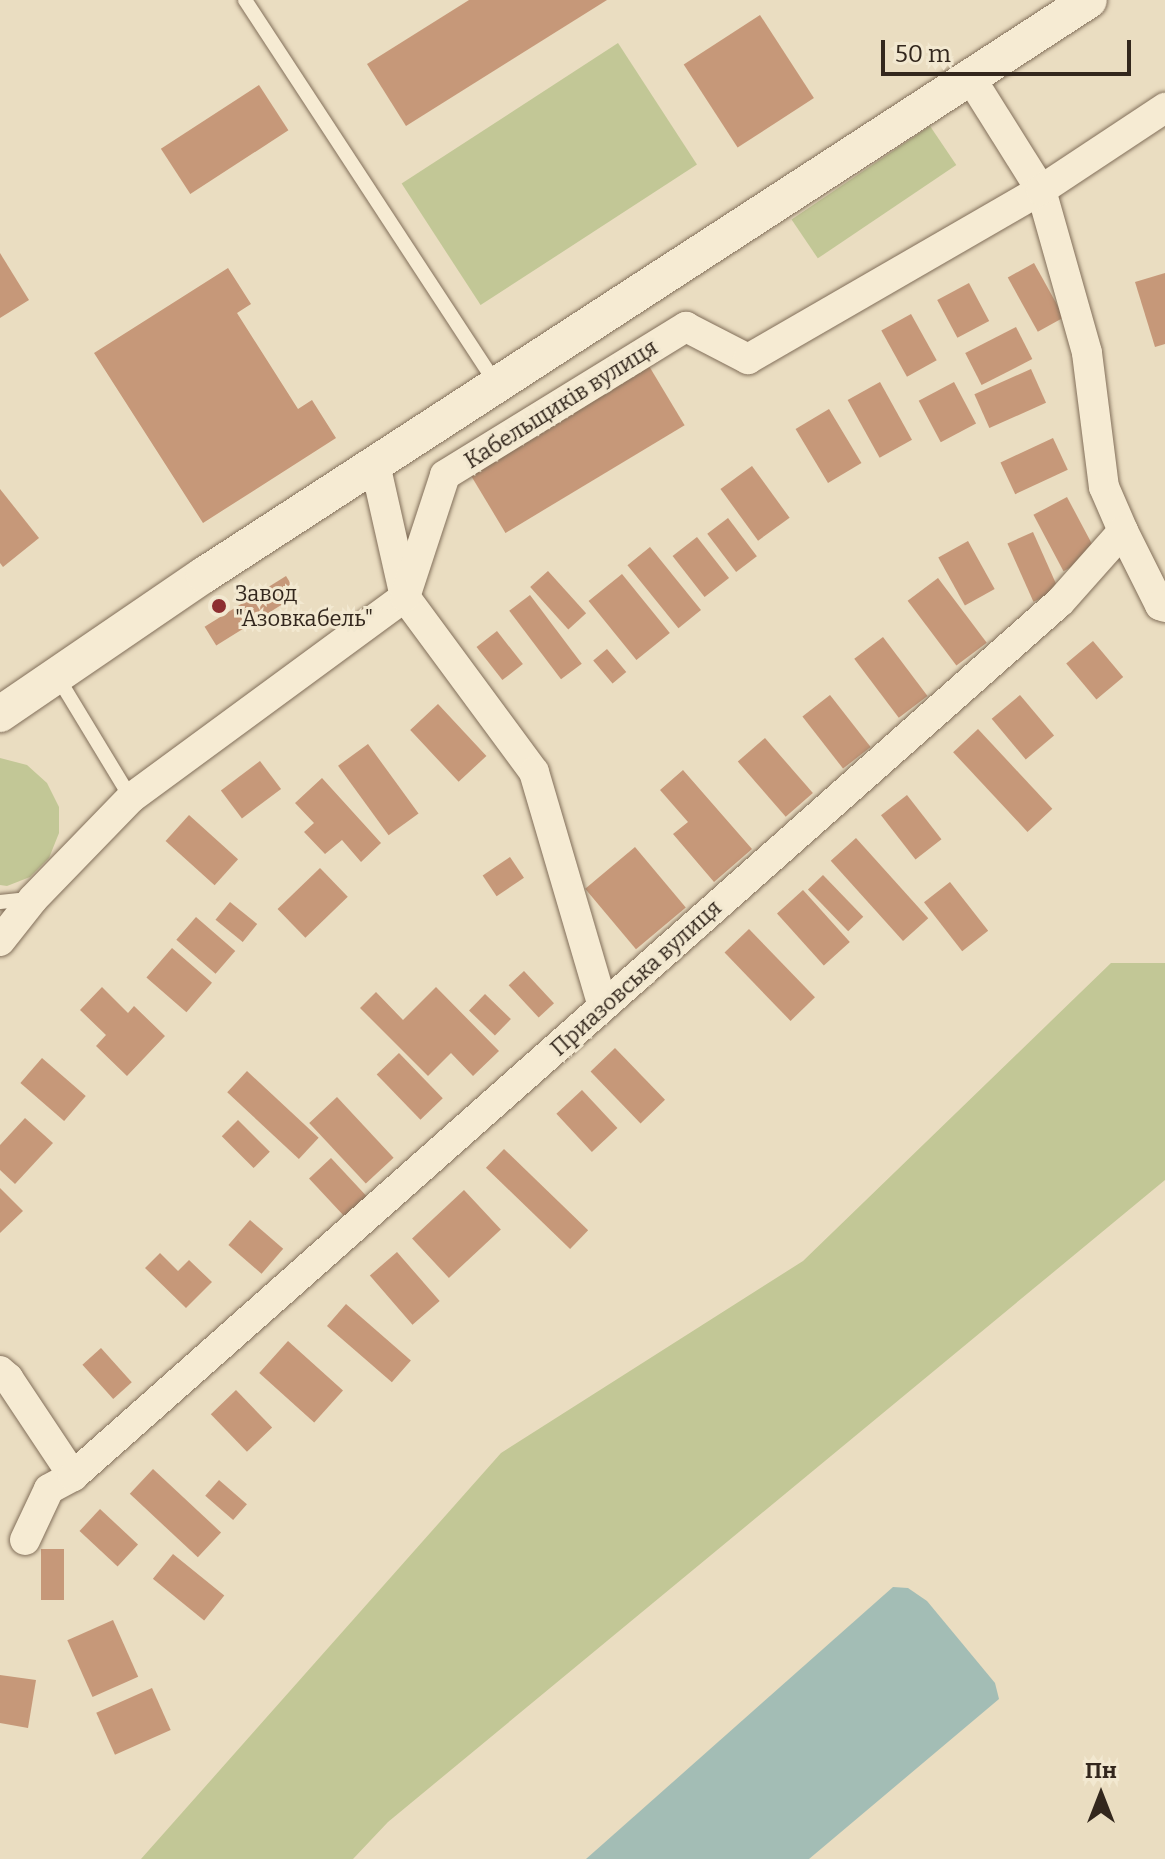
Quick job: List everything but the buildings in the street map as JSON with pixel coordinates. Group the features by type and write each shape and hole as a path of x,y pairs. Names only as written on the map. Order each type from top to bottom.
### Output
{"street":[{"path":"0,714 375,464 498,387 1089,0"},
{"path":"970,77 1041,190 1087,353 1104,487 1160,605 1165,607"},
{"name":"Кабельщиків вулиця","path":"405,597 445,475 686,327 748,359 1041,190 1165,108"},
{"path":"375,464 405,597 534,772 603,1006"},
{"name":"Приазовська вулиця","path":"25,1540 49,1489 73,1476 1060,602 1123,531"},
{"path":"0,941 33,899 131,798 405,597"},
{"path":"0,1371 8,1378 73,1476"}],"lane":[{"path":"245,0 498,387"},
{"path":"57,676 131,798"},
{"path":"0,902 33,899"}],"green space":[{"path":"618,43 697,165 481,305 402,184"},
{"path":"930,126 956,165 818,258 792,219"},
{"path":"0,758 27,765 47,783 59,807 59,833 49,858 30,877 7,886 0,885"},
{"path":"1111,963 1165,963 1165,1180 388,1822 353,1859 141,1859 501,1453 803,1261"}],"water":[{"path":"893,1587 908,1588 927,1601 995,1683 999,1699 809,1859 586,1859"}],"place":[{"name":"Завод \"Азовкабель\"","path":"219,606"}]}
